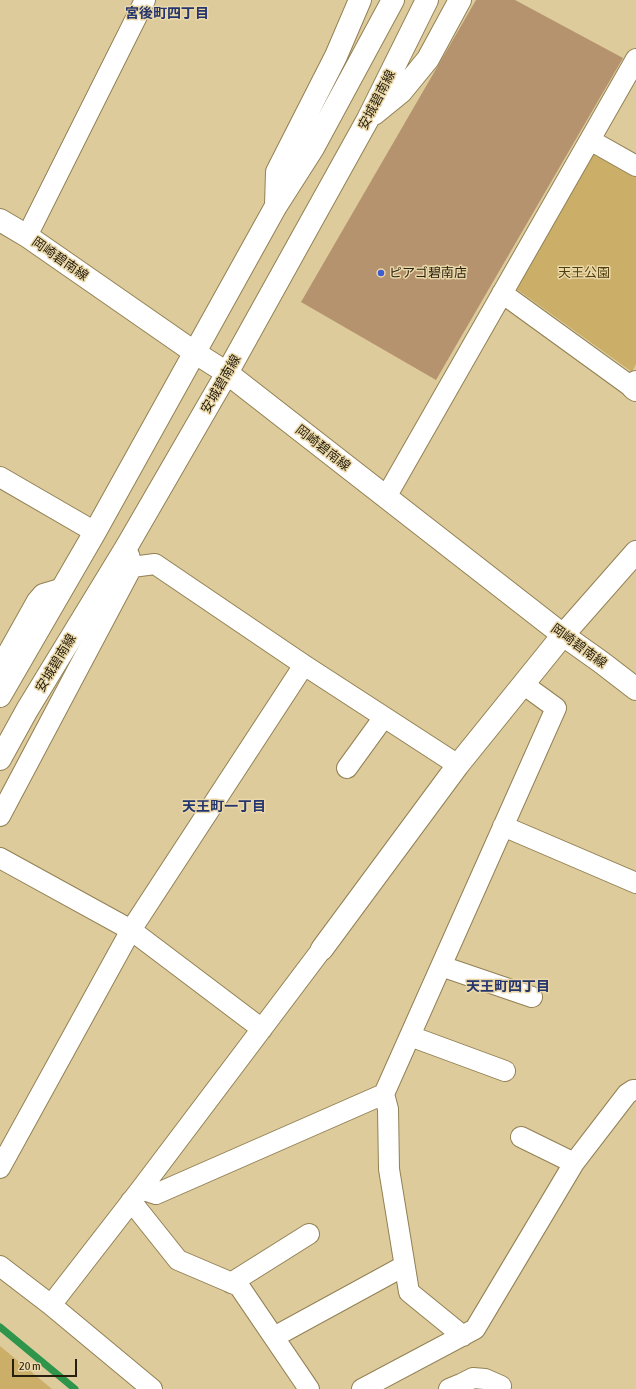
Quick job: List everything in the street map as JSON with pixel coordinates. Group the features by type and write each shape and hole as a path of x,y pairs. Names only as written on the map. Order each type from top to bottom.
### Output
{"main road":[{"path":"276,206 278,172 336,56 360,0"},
{"path":"0,695 95,532 276,206 313,148 393,0"},
{"name":"安城碧南線","path":"0,759 127,546 227,373 368,119 427,0"},
{"path":"368,119 401,92 428,59 460,0"},
{"name":"岡崎碧南線","path":"0,220 27,236 194,352 227,373 563,635 636,689"},
{"path":"322,948 458,765 563,635 636,552"}],"street":[{"path":"27,236 145,0"},
{"path":"386,497 636,59"},
{"path":"590,140 636,166"},
{"path":"502,293 635,387"},
{"path":"0,477 95,532"},
{"path":"0,816 132,567 127,546"},
{"path":"132,567 155,564 304,665 458,765"},
{"path":"0,667 31,610 42,594 63,588"},
{"path":"0,1168 131,930 304,665"},
{"path":"463,1336 409,1292 389,1169 388,1109 384,1094 556,708 523,684"},
{"path":"347,768 384,716"},
{"path":"503,826 636,883"},
{"path":"0,858 131,930 262,1029"},
{"path":"51,1305 322,948"},
{"path":"441,966 532,997"},
{"path":"410,1036 505,1071"},
{"path":"362,1389 475,1329 574,1163 627,1094 633,1090 636,1090"},
{"path":"136,1195 156,1194 384,1094"},
{"path":"521,1137 574,1163"},
{"path":"136,1195 178,1260 239,1286 309,1389"},
{"path":"231,1283 309,1234"},
{"path":"0,1266 51,1305 152,1389"},
{"path":"274,1337 404,1266"},
{"path":"450,1389 473,1378 485,1379 502,1386"}],"green space":[{"name":"天王公園","path":"595,148 636,171 636,364 632,372 515,288"},
{"path":"0,1346 52,1389 0,1389"}],"building":[{"path":"476,0 515,0 623,58 436,380 301,302"}],"waterway":[{"path":"0,1327 75,1389"}],"place":[{"name":"ピアゴ碧南店","path":"381,273"}],"district":[{"name":"宮後町四丁目","path":"167,14"},
{"name":"天王町一丁目","path":"224,807"},
{"name":"天王町四丁目","path":"508,987"}]}
